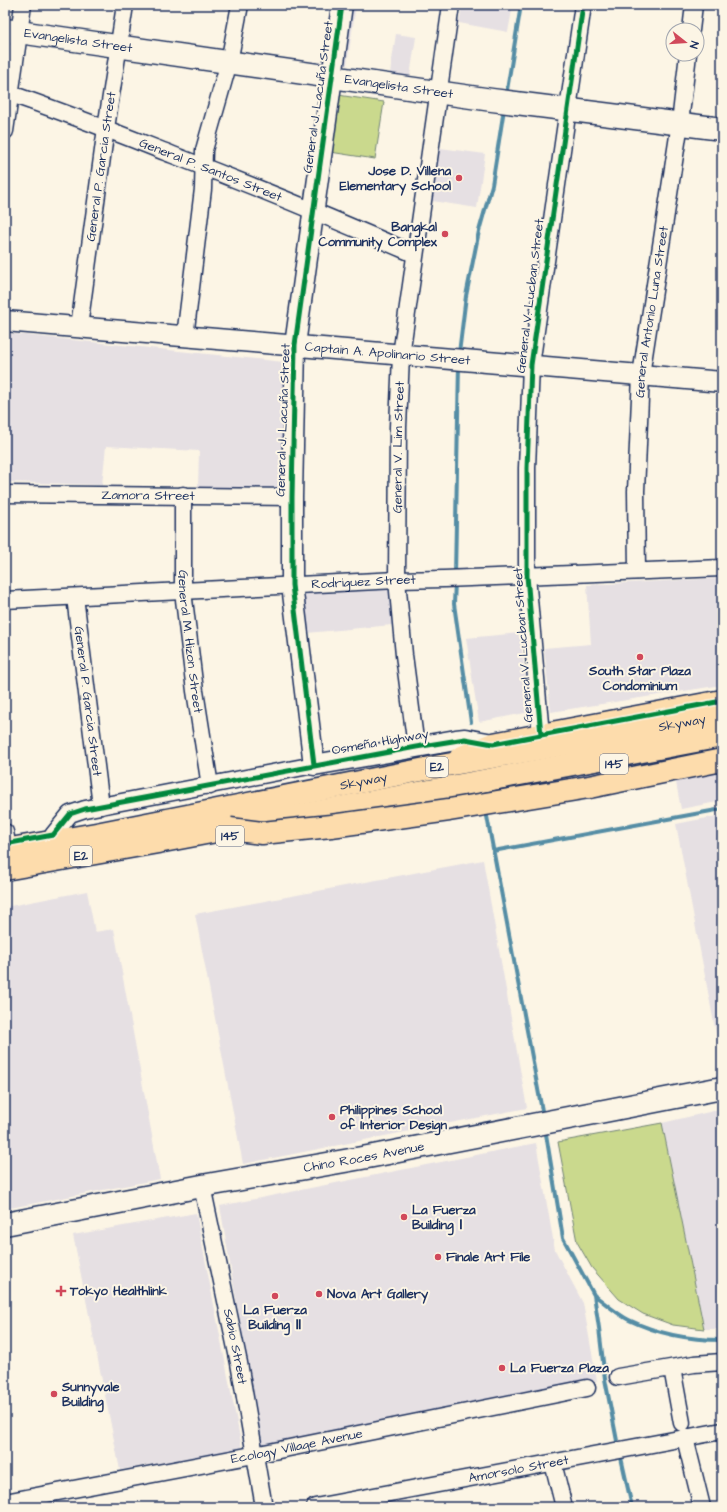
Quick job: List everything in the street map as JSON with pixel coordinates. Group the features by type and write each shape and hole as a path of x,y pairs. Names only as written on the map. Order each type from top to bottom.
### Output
{"main road":[{"name":"Evangelista Street","path":"12,31 119,48 503,101 722,129"},
{"name":"Osmeña Highway","path":"6,842 53,835 462,758 493,744 722,701"},
{"name":"Skyway","path":"6,842 132,827 441,766 722,716"},
{"name":"Skyway","path":"5,869 230,829 722,736"},
{"name":"145","path":"5,877 158,850 722,743"},
{"path":"230,829 262,833 347,824 449,810 589,787 722,760"},
{"name":"Chino Roces Avenue","path":"5,1224 202,1186 373,1156 722,1088"}],"street":[{"path":"5,131 12,31 23,5"},
{"name":"General P. Garcia Street","path":"79,328 106,128 125,5"},
{"path":"185,337 203,189 204,150 229,62 240,5"},
{"name":"General J. Lacuña Street","path":"314,766 292,586 295,345 342,5"},
{"name":"General V. Lim Street","path":"416,747 404,655 397,580 398,427 401,355 414,254 451,5"},
{"name":"General V. Lucban Street","path":"541,735 536,693 527,576 527,468 531,365 583,5"},
{"path":"692,22 694,5"},
{"name":"General Antonio Luna Street","path":"637,571 636,491 641,375 680,123 687,62"},
{"name":"General P. Santos Street","path":"8,93 106,128 204,166 313,210 414,254"},
{"name":"Captain A. Apolinario Street","path":"5,321 722,382"},
{"name":"Zamora Street","path":"5,494 292,497"},
{"name":"General M. Hizon Street","path":"183,496 183,591 195,691 210,786"},
{"name":"Rodriguez Street","path":"5,600 397,580 722,568"},
{"name":"General P. Garcia Street","path":"75,597 101,806"},
{"name":"Osmeña Highway","path":"53,835 70,814 85,808 465,739 493,744"},
{"name":"Sabio Street","path":"202,1186 239,1363 264,1507"},
{"path":"618,1377 722,1362"},
{"path":"672,1368 684,1431 702,1507"},
{"name":"Ecology Village Avenue","path":"5,1502 254,1455 588,1388"},
{"name":"Amorsolo Street","path":"315,1507 619,1451 684,1431 722,1431"},
{"path":"553,1463 564,1507"}],"shaded area":[{"path":"331,5 356,5 347,65 323,61"},
{"path":"462,5 513,5 508,32 459,23"},
{"path":"396,34 416,37 410,76 390,73"},
{"name":"Jose D. Villena Elementary School","path":"440,148 485,154 477,208 432,201"},
{"path":"5,333 284,362 281,489 198,487 199,451 106,446 102,485 5,482"},
{"path":"722,578 722,685 551,712 544,648 591,644 587,585"},
{"path":"388,584 392,625 307,633 303,592"},
{"path":"520,633 530,712 479,722 466,638"},
{"path":"722,769 722,801 681,809 675,777"},
{"path":"722,815 722,1065 676,824"},
{"path":"483,860 527,1108 243,1164 195,914"},
{"path":"87,891 95,932 114,929 160,1179 5,1209 5,907"},
{"path":"722,1109 722,1329 704,1329 662,1123"},
{"name":"La Fuerza Plaza","path":"536,1143 555,1250 583,1303 597,1381 261,1444 220,1206"},
{"path":"196,1213 242,1448 120,1470 73,1235"}],"green space":[{"path":"338,95 384,102 375,159 330,152"},
{"path":"662,1123 704,1329 673,1325 643,1314 619,1299 592,1268 577,1242 558,1142"}],"waterway":[{"path":"506,96 521,5"},
{"path":"459,353 466,296 479,231 492,185 504,109"},
{"path":"455,575 459,364"},
{"path":"455,582 454,604 471,722"},
{"path":"493,851 722,809"},
{"path":"486,811 543,1116"},
{"path":"545,1128 563,1238 594,1295 605,1379 618,1446"},
{"path":"594,1295 625,1318 651,1329 698,1339 722,1340"},
{"path":"620,1453 632,1507"}],"cycle path":[{"path":"314,765 292,585 295,345 342,5"},
{"path":"541,735 527,576 527,468 531,365 583,5"},
{"path":"5,844 53,835 70,814 85,809 416,747 465,739 493,744 722,701"}],"place":[{"name":"Jose D. Villena Elementary School","path":"459,178"},
{"name":"Bangkal Community Complex","path":"445,234"},
{"name":"South Star Plaza Condominium","path":"640,657"},
{"name":"Philippines School of Interior Design","path":"332,1117"},
{"name":"La Fuerza Building Ⅰ","path":"404,1217"},
{"name":"Finale Art File","path":"438,1257"},
{"name":"Tokyo Healthlink","path":"61,1291"},
{"name":"Nova Art Gallery","path":"319,1294"},
{"name":"La Fuerza Building Ⅱ","path":"275,1296"},
{"name":"La Fuerza Plaza","path":"502,1368"},
{"name":"Sunnyvale Building","path":"54,1394"}]}
